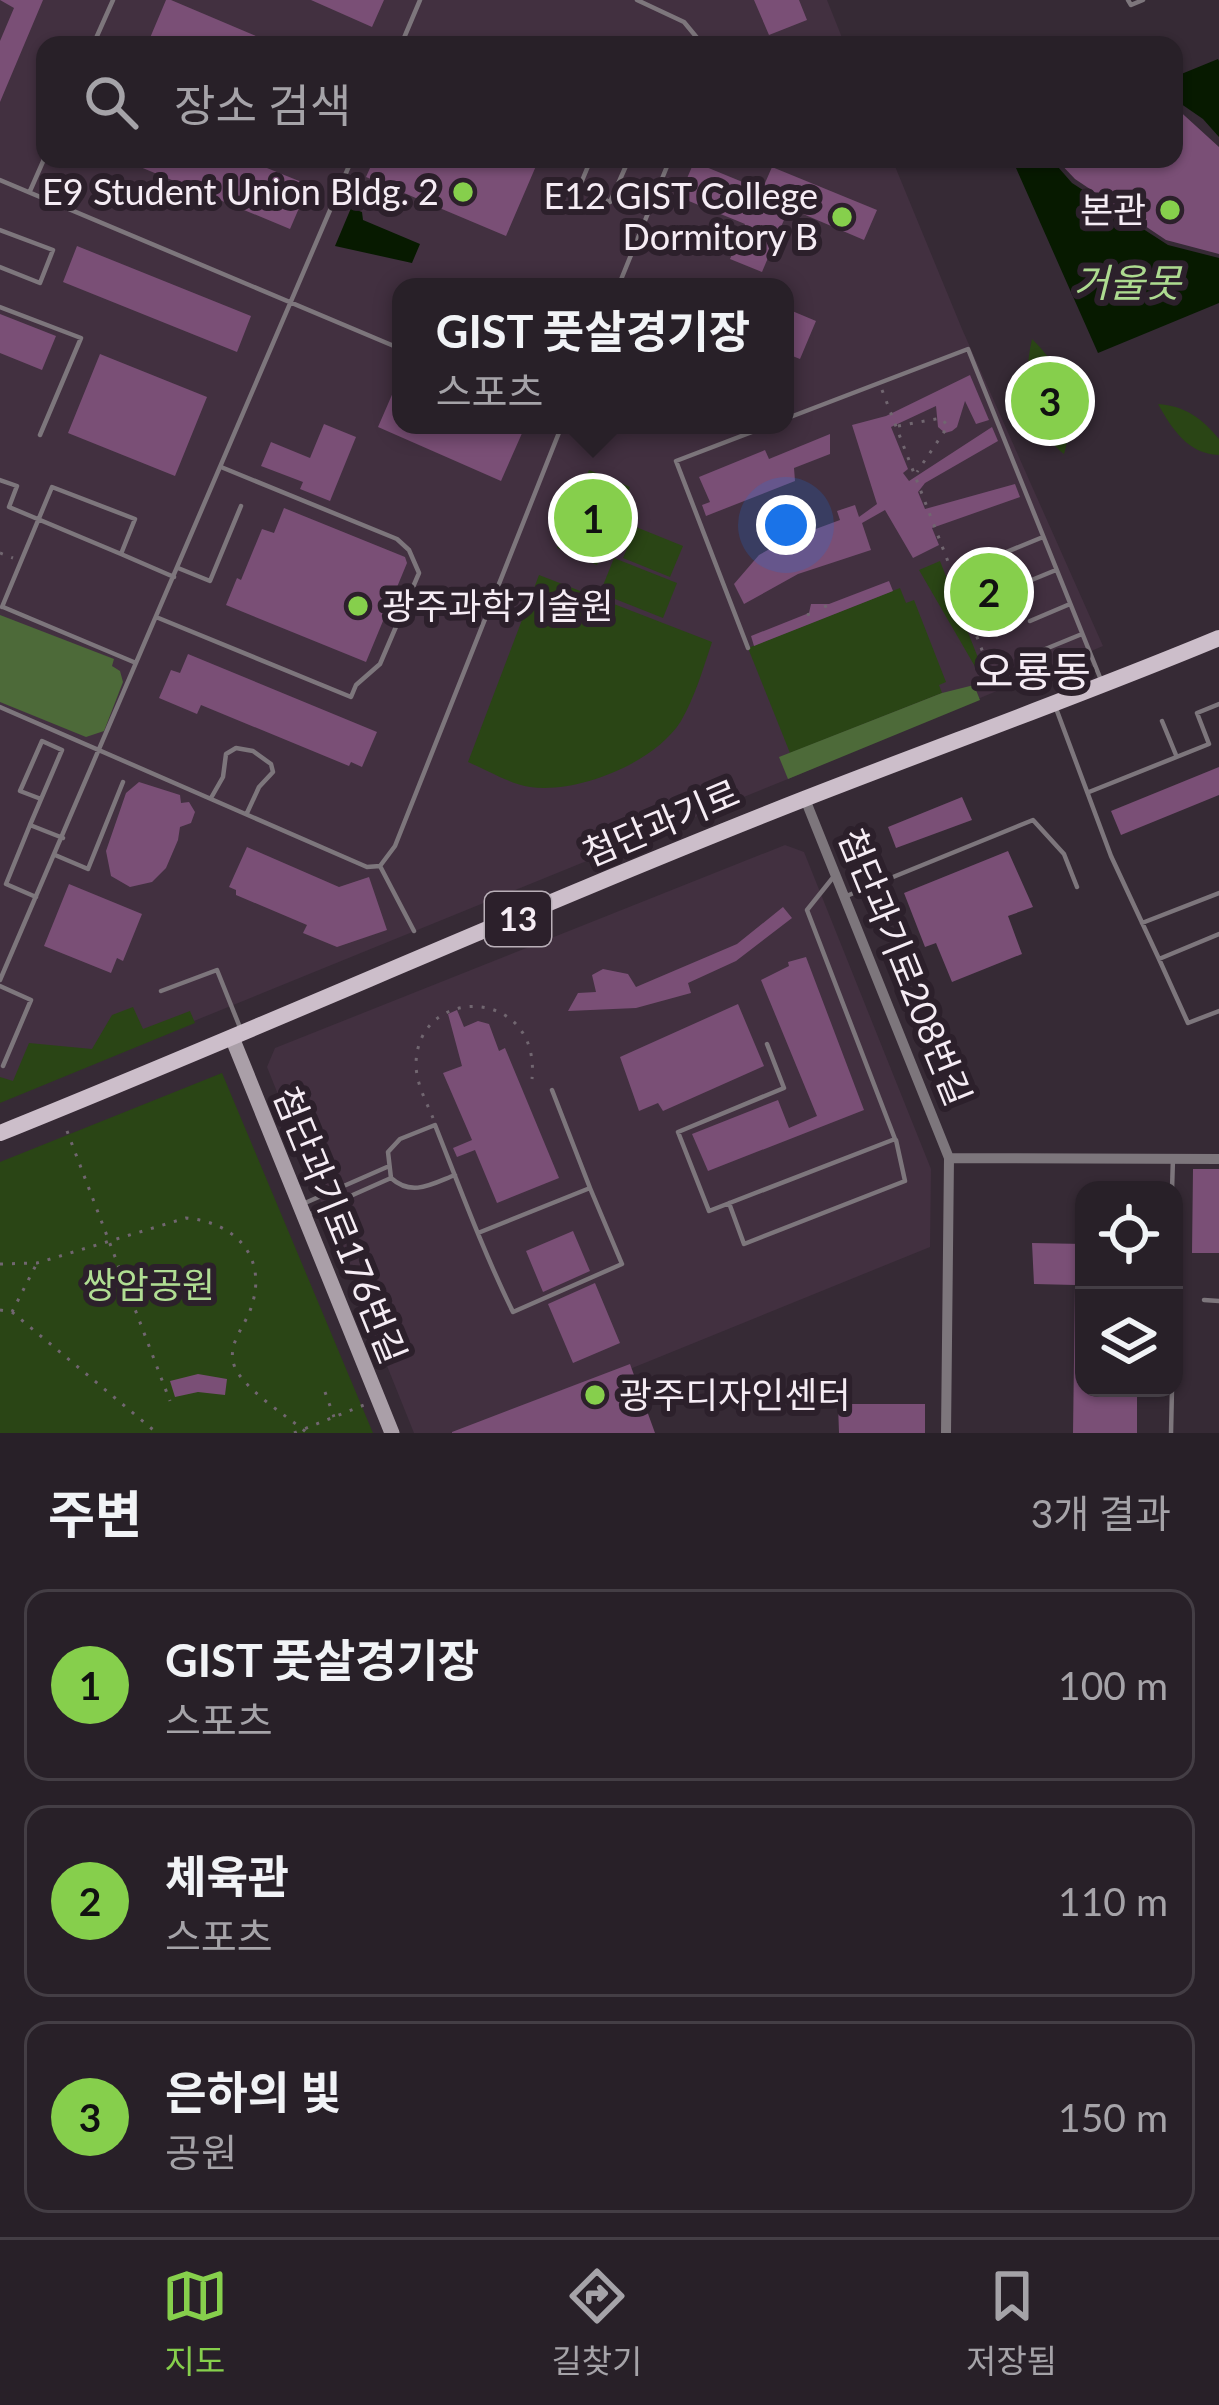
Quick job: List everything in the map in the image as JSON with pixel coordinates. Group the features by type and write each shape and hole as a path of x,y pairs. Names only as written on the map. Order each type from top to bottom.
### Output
{"main road":[{"name":"첨단과기로","path":"0,1133 805,799 1219,638"}],"street":[{"name":"첨단과기로208번길","path":"805,799 949,1158 946,1433"},
{"name":"첨단과기로176번길","path":"238,1038 392,1433"},
{"name":"첨단과기로208번길","path":"949,1158 1219,1159"}],"lane":[{"path":"97,36 113,0"},
{"path":"405,36 421,0"},
{"path":"637,0 684,22 696,36"},
{"path":"1128,0 1131,5 1143,0"},
{"path":"30,191 40,168"},
{"path":"3,1066 31,1000 0,983 348,168"},
{"path":"587,168 579,188 610,202 625,168"},
{"path":"622,278 666,168"},
{"path":"0,180 392,345"},
{"path":"0,230 53,250 40,283 0,267"},
{"path":"0,307 81,338 40,435"},
{"path":"794,416 968,349 1103,686"},
{"path":"0,707 367,867 380,866 395,846 558,434"},
{"path":"746,434 676,461 748,648"},
{"path":"156,617 351,697 356,685 380,664 419,573 409,550 397,539 221,466"},
{"path":"0,480 17,486 9,507 174,577"},
{"path":"121,554 135,519 52,487 1,606 136,663"},
{"path":"178,568 210,581 241,506"},
{"path":"1004,553 1043,537"},
{"path":"1017,586 1056,570"},
{"path":"1030,621 1070,604"},
{"path":"1043,650 1082,634"},
{"path":"1088,792 1209,744 1197,713 1219,704"},
{"path":"1055,705 1142,923 1188,1023 1219,1011"},
{"path":"1162,721 1177,757"},
{"path":"37,897 5,884 62,750 41,740 20,791 41,799"},
{"path":"211,798 230,750 253,751 271,764 273,772 259,787 247,813"},
{"path":"55,855 88,869 123,782"},
{"path":"844,897 1033,820 1064,854 1077,887"},
{"path":"30,826 62,838"},
{"path":"380,866 414,931"},
{"path":"729,1203 744,1244 905,1181 895,1139 807,910 835,875"},
{"path":"1142,923 1219,893"},
{"path":"1160,959 1219,934"},
{"path":"161,992 217,970 238,1038"},
{"path":"767,1044 784,1088 678,1132 709,1211 895,1139"},
{"path":"455,1175 415,1190 392,1178 387,1167 393,1144 435,1125 513,1312 622,1264 552,1090"},
{"path":"1172,1181 1173,1158"},
{"path":"303,1211 387,1167"},
{"path":"303,1211 392,1178"},
{"path":"478,1233 590,1188"},
{"path":"1204,1300 1219,1300"},
{"path":"1172,1397 1172,1433"}],"path":[{"path":"879,383 997,689"},
{"path":"896,426 941,418 947,426 915,476"},
{"path":"0,553 21,561"},
{"path":"825,605 830,616"},
{"path":"808,613 811,623"},
{"path":"435,1125 417,1077 416,1058 433,1023 449,1012 487,1006 505,1014 530,1042 532,1079"},
{"path":"67,1131 170,1401"},
{"path":"0,1264 37,1263 185,1218 227,1228 242,1241 254,1280 250,1310 233,1346 235,1368 244,1382 305,1431"},
{"path":"12,1312 37,1263"},
{"path":"0,1310 12,1312 158,1433"},
{"path":"325,1392 334,1417"},
{"path":"294,1433 365,1405"}],"shaded area":[{"name":"광주과학기술원","path":"0,0 827,0 841,36 36,36 36,168 896,168 1103,646 0,1100"},
{"path":"785,845 804,852 931,1169 930,1247 472,1433 414,1433 267,1067 275,1048"}],"green space":[{"path":"1032,339 1053,365 1066,392 1070,422 1064,454 1035,416 1028,386"},
{"path":"1158,404 1177,407 1199,419 1219,439 1219,455 1190,445"},
{"path":"589,470 630,487 597,565 557,548"},
{"path":"636,527 683,546 670,577 623,558"},
{"path":"614,558 677,583 663,618 600,593"},
{"path":"940,561 982,668 977,670 919,570"},
{"path":"539,575 712,642 690,702 669,736 634,762 570,786 530,787 468,762"},
{"path":"900,588 906,603 914,600 946,682 939,685 942,693 790,753 748,648"},
{"path":"0,615 114,659 112,666 120,671 123,682 104,731 86,737 0,702"},
{"path":"974,685 980,700 788,779 779,757"},
{"path":"133,1007 143,1029 190,1011 195,1023 0,1103 0,1077 13,1081 29,1043 92,1049 112,1015"},
{"name":"쌍암공원","path":"222,1073 373,1433 0,1433 0,1162"}],"water":[{"path":"1218,59 1219,137 1183,105 1183,73"},
{"name":"거울못","path":"1016,168 1059,168 1072,183 1168,245 1219,258 1219,303 1098,353"},
{"path":"351,208 362,212 363,220 420,244 412,263 335,246"}],"building":[{"path":"0,0 43,0 0,102 0,41 14,8"},
{"path":"166,0 171,0 256,36 151,36"},
{"path":"311,0 384,0 372,27"},
{"path":"754,0 799,0 807,20 769,35"},
{"name":"본관","path":"1183,114 1219,147 1219,254 1166,240 1065,168 1183,168"},
{"path":"143,168 267,168 309,185 290,229"},
{"name":"E9 Student Union Bldg. 2","path":"370,168 535,168 506,236 366,177"},
{"name":"E12 GIST College Dormitory B","path":"691,168 709,168 762,190 774,168 877,210 864,240 789,208 762,272 730,259 745,224 679,197"},
{"path":"77,246 251,316 237,352 63,282"},
{"path":"794,312 816,321 800,359 794,357"},
{"path":"0,314 56,336 42,370 0,353"},
{"path":"100,354 207,397 175,476 68,433"},
{"path":"970,375 989,420 976,424 965,401 952,431 945,433 938,427 936,406 891,427 908,469 903,473 909,481 992,427 998,441 925,483 918,492 925,509 1015,484 1020,497 932,528 939,545 913,558 885,510 862,523 871,550 798,574 744,604 734,584 759,555 840,520 837,511 855,505 859,517 877,504 852,425 886,416"},
{"path":"392,395 392,433 378,427"},
{"path":"324,424 356,437 330,501 300,489 303,482 261,466 271,442 310,458"},
{"path":"394,434 522,434 501,481"},
{"path":"830,434 830,454 794,468 795,481 706,516 702,505 710,502 699,477 765,450 769,459"},
{"path":"284,508 405,557 407,563 366,662 226,605 262,529 274,533"},
{"path":"994,553 1021,616 984,631 957,568"},
{"path":"889,581 893,591 754,646 751,636 809,613 811,604 829,604"},
{"path":"188,654 377,732 362,767 351,762 349,766 201,705 197,714 159,698 171,670 180,673"},
{"path":"1219,767 1219,795 1121,835 1111,811"},
{"path":"139,782 180,795 181,803 189,802 195,812 191,823 180,827 166,868 152,882 130,887 111,876 106,851 126,793"},
{"path":"962,797 972,820 896,848 888,827"},
{"path":"247,847 339,887 369,877 387,930 337,947 303,933 307,925 236,895 229,887"},
{"path":"1008,851 1033,907 1008,916 1022,954 952,982 936,943 925,947 904,893"},
{"path":"69,884 142,914 123,961 117,958 111,973 44,946"},
{"path":"783,907 792,918 736,961 688,983 691,993 636,1008 568,1011 578,993 596,992 592,975 603,969 628,974 636,987 737,944"},
{"path":"806,957 864,1110 708,1171 692,1134 778,1100 789,1128 817,1116 761,980 789,966 788,962"},
{"path":"738,1004 764,1066 663,1111 658,1103 639,1111 620,1057"},
{"path":"457,1010 464,1027 478,1021 489,1024 499,1051 505,1048 559,1178 497,1203 475,1150 457,1157 453,1148 472,1140 443,1073 462,1066 448,1014"},
{"path":"1193,1169 1219,1169 1219,1253 1192,1253"},
{"path":"573,1231 590,1271 543,1292 526,1251"},
{"path":"1032,1243 1075,1244 1075,1285 1034,1284"},
{"path":"595,1283 620,1343 573,1363 548,1304"},
{"path":"1075,1285 1075,1397 1137,1397 1137,1433 1073,1433"},
{"name":"광주디자인센터","path":"630,1364 655,1433 452,1433 452,1432"},
{"path":"198,1374 227,1379 225,1395 198,1392 175,1397 170,1381"},
{"path":"838,1404 925,1404 925,1433 839,1433"}],"place":[{"name":"E9 Student Union Bldg. 2","path":"463,192"},
{"name":"본관","path":"1170,210"},
{"name":"E12 GIST College Dormitory B","path":"842,217"},
{"name":"은하의 빛","path":"1050,401"},
{"name":"GIST 풋살경기장","path":"593,518"},
{"name":"체육관","path":"989,592"},
{"name":"광주과학기술원","path":"358,606"},
{"name":"광주디자인센터","path":"595,1395"}],"district":[{"name":"오룡동","path":"1033,672"}]}
